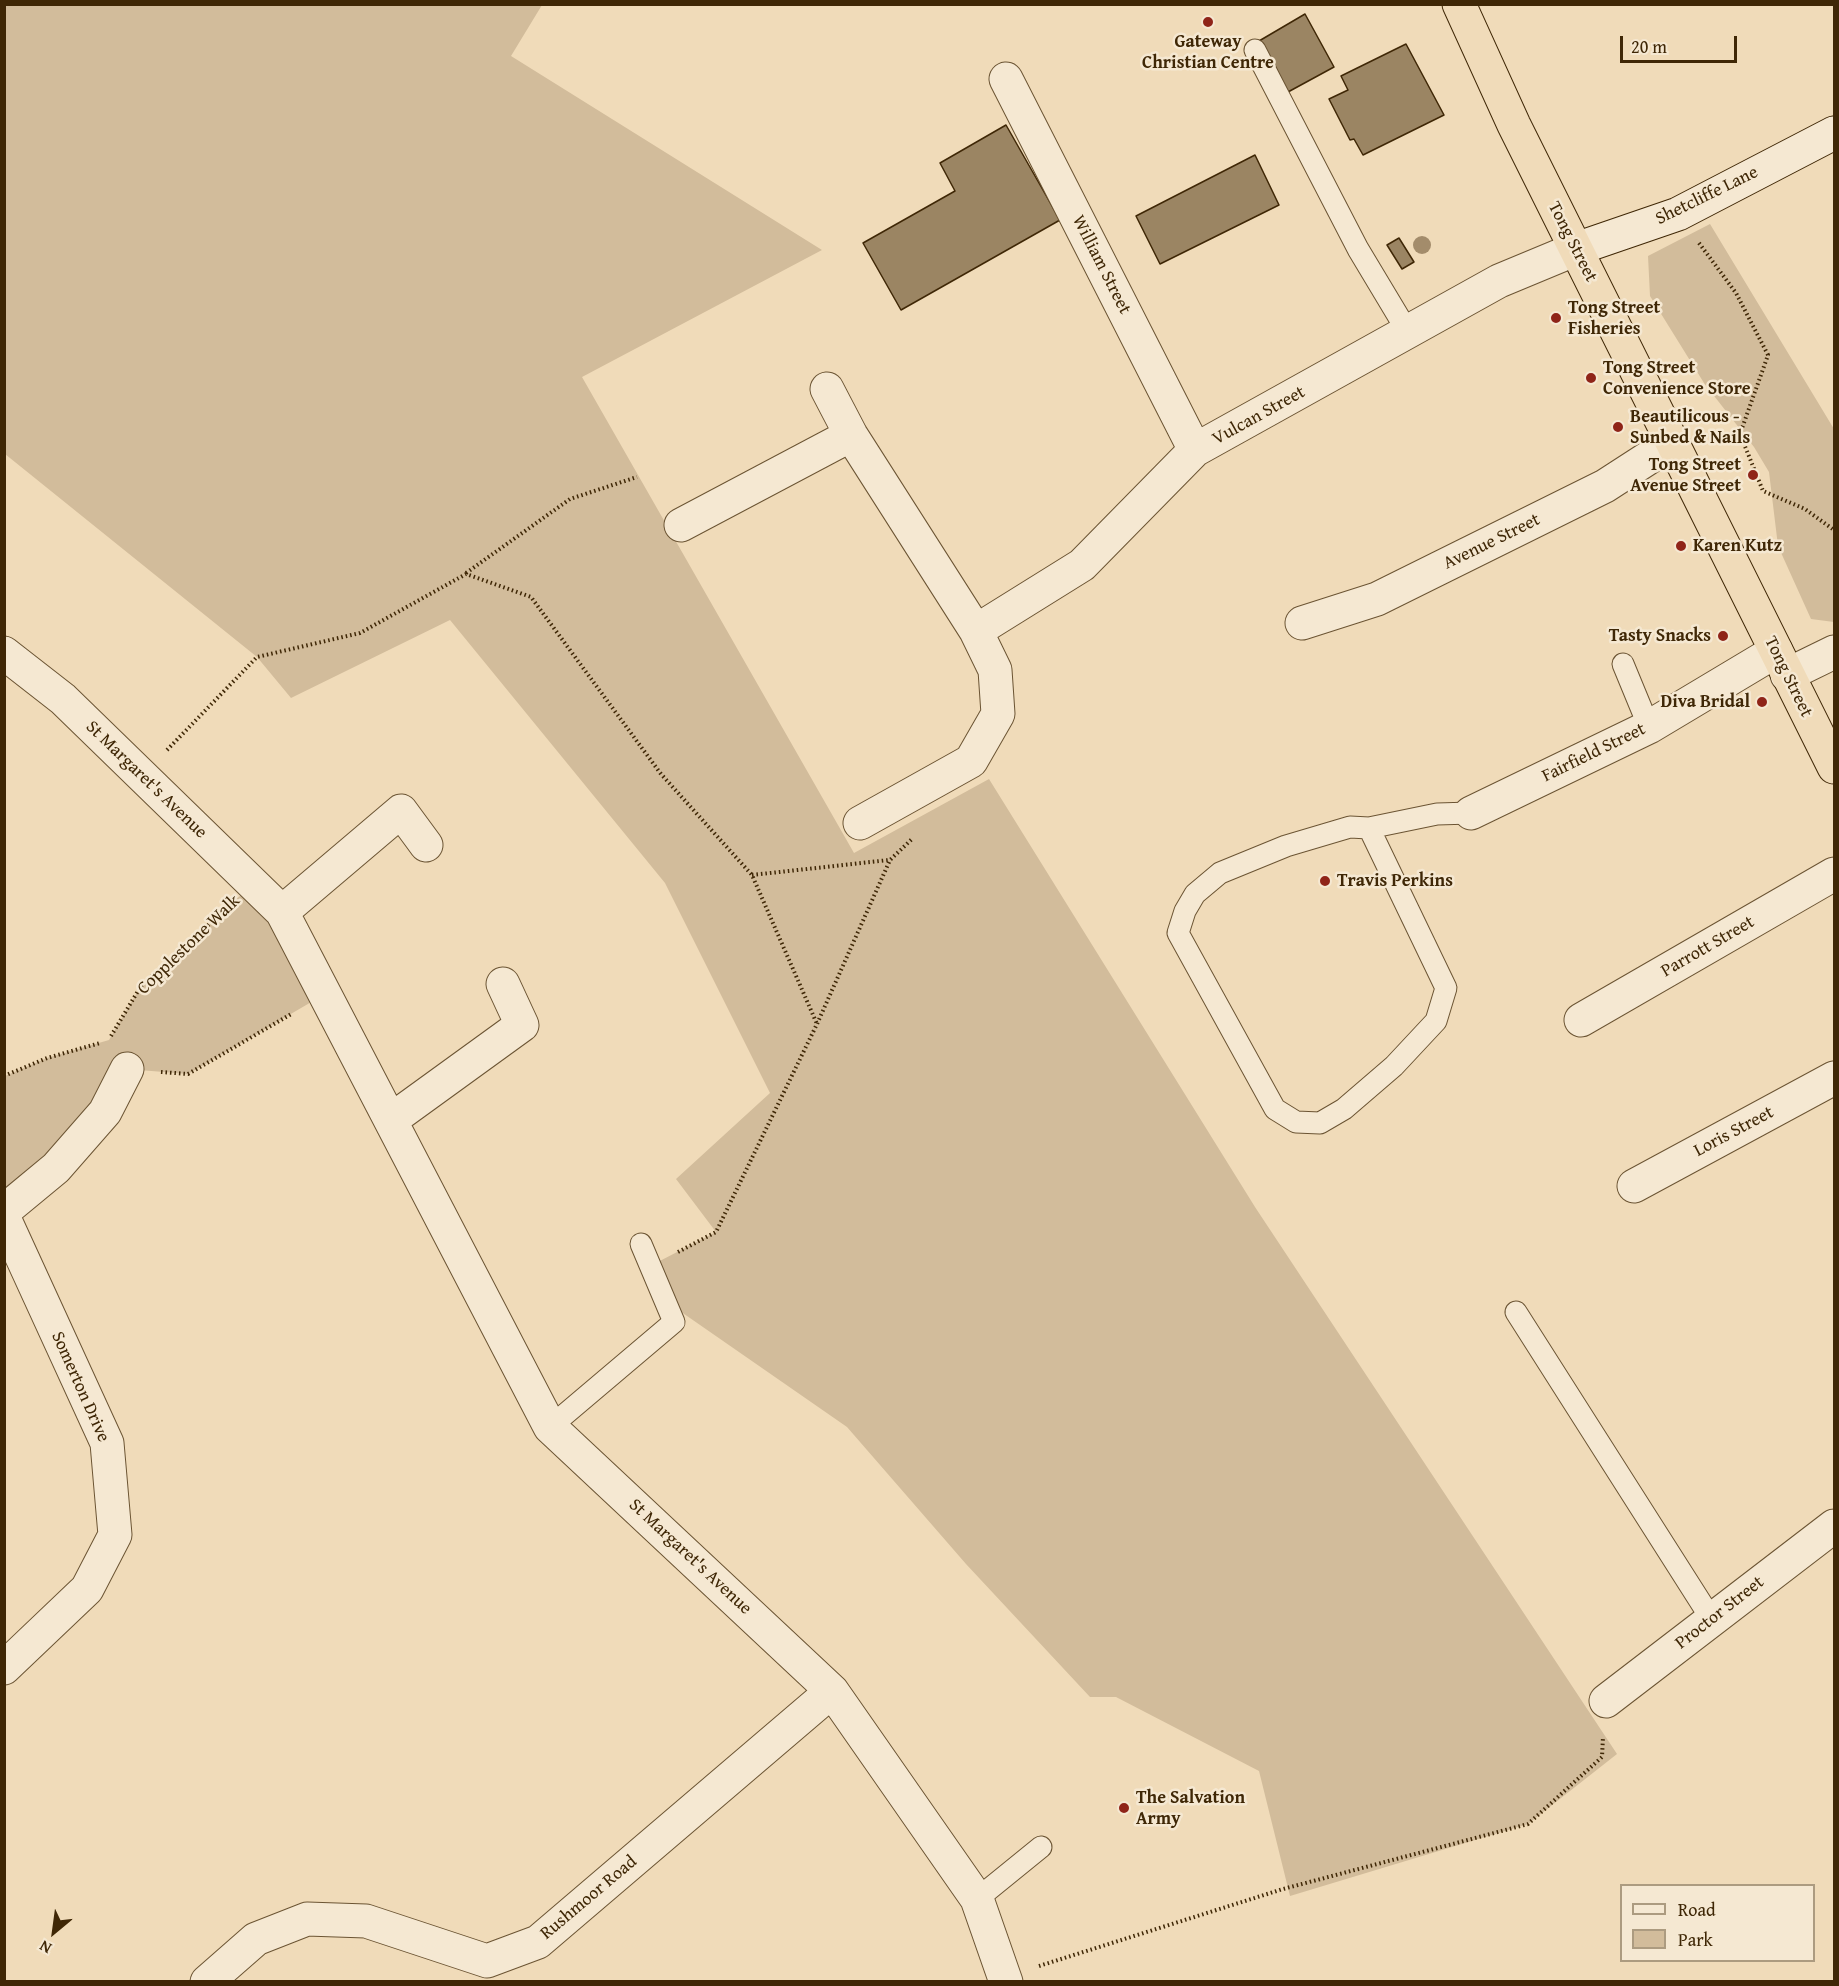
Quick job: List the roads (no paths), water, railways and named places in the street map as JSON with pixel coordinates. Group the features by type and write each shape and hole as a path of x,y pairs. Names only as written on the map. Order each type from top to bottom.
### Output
{"highway":[{"name":"Tong Street","path":"1459,4 1514,125 1834,767"}],"street":[{"name":"William Street","path":"1006,79 1195,450"},
{"name":"Shetcliffe Lane","path":"1576,249 1678,214 1834,133"},
{"name":"Vulcan Street","path":"976,632 1082,565 1195,450 1409,334 1499,281 1576,249"},
{"path":"827,389 851,435 976,632 995,670 998,714 971,760 860,823"},
{"path":"681,525 851,435"},
{"name":"Avenue Street","path":"1302,623 1377,599 1605,486 1672,442"},
{"name":"Fairfield Street","path":"1471,813 1781,663 1834,652"},
{"name":"St Margaret's Avenue","path":"4,653 63,699 282,912 550,1427 832,1691 977,1899 1006,1981"},
{"path":"282,912 401,811 426,845"},
{"name":"Parrott Street","path":"1581,1020 1834,874"},
{"path":"391,1120 522,1025 503,984"},
{"path":"4,1211 56,1168 105,1112 127,1069"},
{"name":"Loris Street","path":"1634,1186 1834,1078"},
{"name":"Somerton Drive","path":"4,1218 107,1443 115,1535 87,1589 4,1668"},
{"name":"Proctor Street","path":"1606,1701 1834,1526"},
{"name":"Rushmoor Road","path":"207,1982 256,1940 307,1919 366,1921 487,1961 538,1942 832,1691"}],"lane":[{"path":"1255,50 1358,249 1409,334"},
{"path":"1623,664 1649,727"},
{"path":"1369,828 1446,988 1436,1021 1394,1066 1344,1109 1320,1123 1296,1122 1275,1109 1178,933 1185,910 1195,894 1220,873 1286,846 1350,827 1369,828 1437,814 1471,813"},
{"path":"550,1427 674,1322 641,1244"},
{"path":"1516,1312 1712,1620"},
{"path":"977,1899 1041,1847"}],"place":[{"name":"Gateway Christian Centre","path":"1208,22"},
{"name":"Tong Street Fisheries","path":"1556,318"},
{"name":"Tong Street Convenience Store","path":"1591,378"},
{"name":"Beautilicous - Sunbed & Nails","path":"1618,427"},
{"name":"Tong Street Avenue Street","path":"1753,475"},
{"name":"Karen Kutz","path":"1681,546"},
{"name":"Tasty Snacks","path":"1723,636"},
{"name":"Diva Bridal","path":"1762,702"},
{"name":"Travis Perkins","path":"1325,881"},
{"name":"The Salvation Army","path":"1124,1808"}]}
